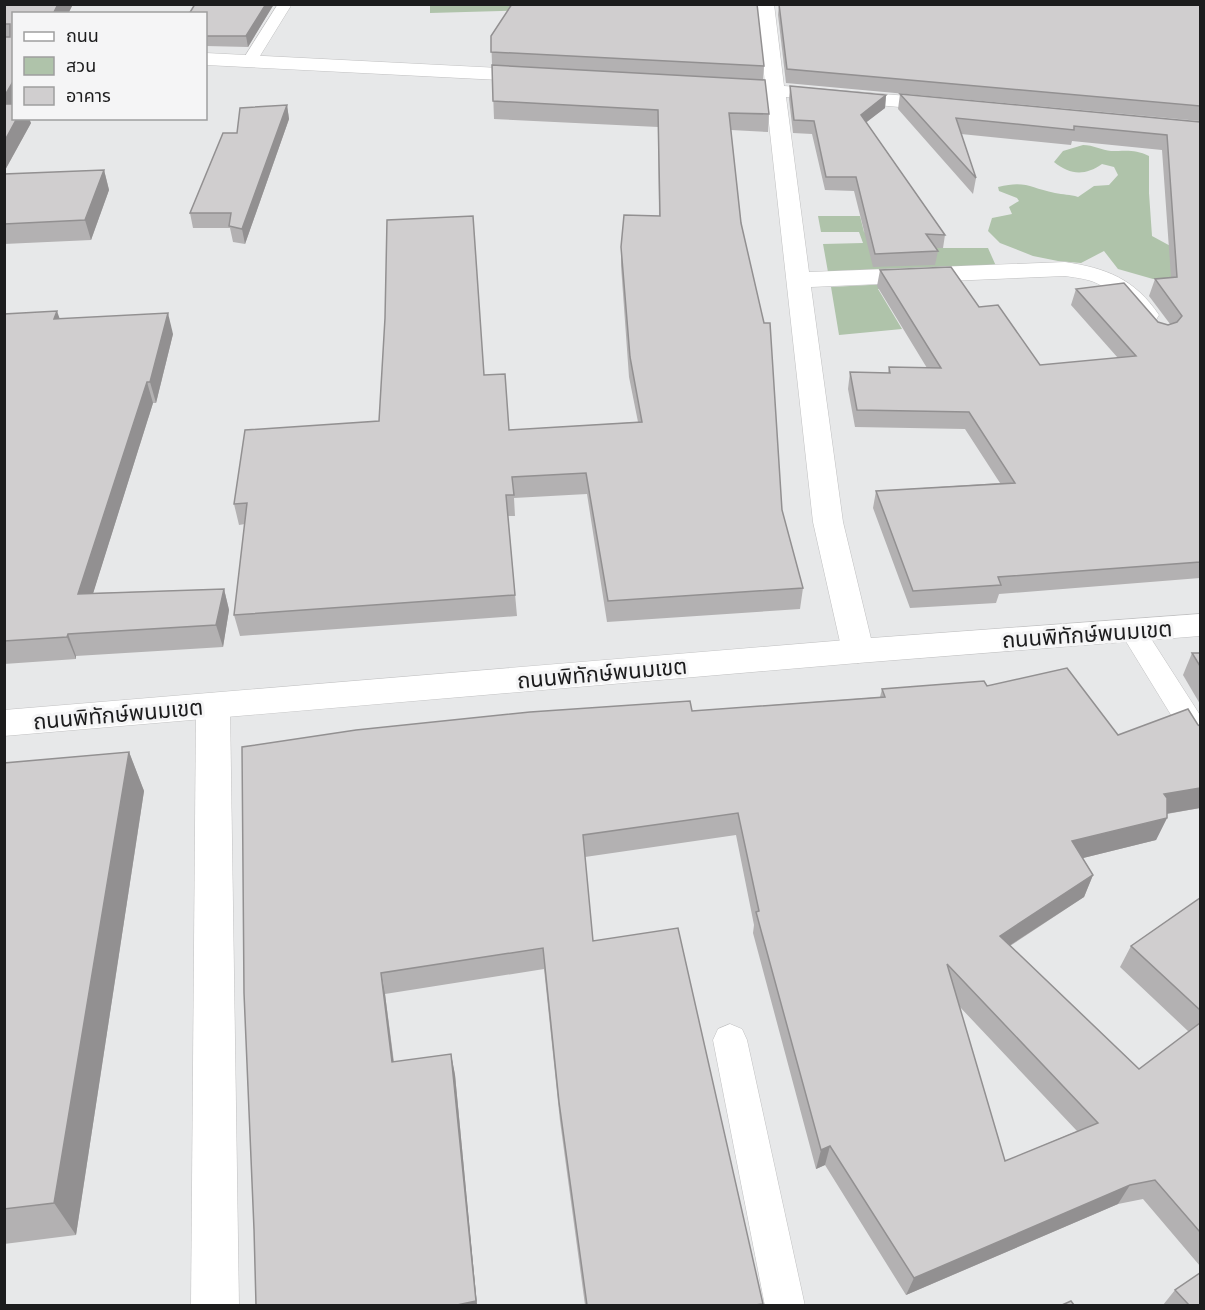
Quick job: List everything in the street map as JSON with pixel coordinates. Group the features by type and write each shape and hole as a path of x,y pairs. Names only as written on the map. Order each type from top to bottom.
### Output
{"street":[{"path":"765,4 828,522 858,651"},
{"path":"207,58 558,77"},
{"path":"700,85 965,107"},
{"path":"800,280 1065,269 1092,272 1108,278 1121,287 1162,331"},
{"name":"ถนนพิทักษ์พนมเขต","path":"4,723 858,651 1200,625"},
{"path":"213,706 215,1305"}],"lane":[{"path":"250,61 285,4"},
{"path":"1132,630 1200,738"},
{"path":"730,1040 785,1305"}],"green space":[{"path":"430,4 745,4 430,13"},
{"path":"1083,145 1111,151 1135,151 1149,156 1152,236 1187,255 1175,280 1153,279 1118,269 1104,251 1081,263 1033,256 1000,243 988,231 992,218 1012,214 1009,207 1019,201 999,191 998,187 1015,184 1078,197 1094,186 1109,185 1118,175 1114,167 1102,164 1090,171 1072,172 1054,162 1063,151"},
{"path":"818,216 860,216 864,232 895,248 988,248 996,266 828,272 823,244 863,243 859,232 821,232"},
{"path":"947,281 878,289 902,329 839,335 831,287"}],"building":[{"path":"5,4 58,4 54,12 12,12 12,83 4,97 4,37 10,37 10,24 4,24"},
{"path":"195,4 266,4 246,36 207,36 207,12 190,12"},
{"path":"512,4 757,4 764,66 491,52 491,36"},
{"path":"779,4 1200,4 1200,106 787,69"},
{"path":"492,65 765,80 769,114 729,113 741,223 764,323 770,323 782,510 803,588 608,601 586,473 512,477 514,495 506,495 515,595 234,615 247,503 234,504 245,430 379,421 385,318 387,220 473,216 484,375 505,374 509,430 642,422 630,357 621,247 624,215 660,216 658,110 493,101"},
{"path":"790,86 886,95 861,115 945,235 926,234 938,251 875,254 856,177 826,177 814,121 794,120"},
{"path":"900,94 1200,122 1200,562 998,577 1001,585 913,591 876,491 1015,483 969,412 857,410 850,372 890,373 889,367 941,368 880,270 951,267 979,307 998,305 1040,365 1136,356 1076,289 1124,283 1158,322 1168,325 1177,322 1182,316 1155,279 1177,277 1167,135 1074,126 1074,130 956,118 976,178"},
{"path":"4,104 12,104 12,120 16,120 4,142"},
{"path":"287,105 242,229 229,226 231,213 190,213 223,133 237,133 240,108"},
{"path":"104,170 85,220 4,224 4,174"},
{"path":"57,311 54,319 168,313 150,382 147,382 78,594 224,589 216,625 68,634 67,637 4,641 4,314"},
{"path":"1192,653 1200,653 1200,666"},
{"path":"1067,668 1118,735 1188,709 1200,726 1200,788 1164,794 1167,798 1167,818 1072,841 1093,875 1000,936 1139,1069 1200,1023 1200,1232 1155,1180 1130,1185 914,1278 830,1146 821,1150 756,912 759,911 738,813 583,835 593,941 678,928 763,1304 587,1305 559,1102 543,948 381,973 392,1062 451,1054 476,1301 457,1305 256,1305 244,993 242,747 356,730 530,712 690,701 692,711 885,697 882,689 984,681 987,686","holes":["947,964 1098,1123 1005,1161"]},
{"path":"129,752 54,1203 4,1209 4,763"},
{"path":"1200,898 1200,1010 1131,946"},
{"path":"1200,1273 1200,1305 1189,1305 1175,1290"},
{"path":"1071,1301 1074,1305 1062,1305"}]}
